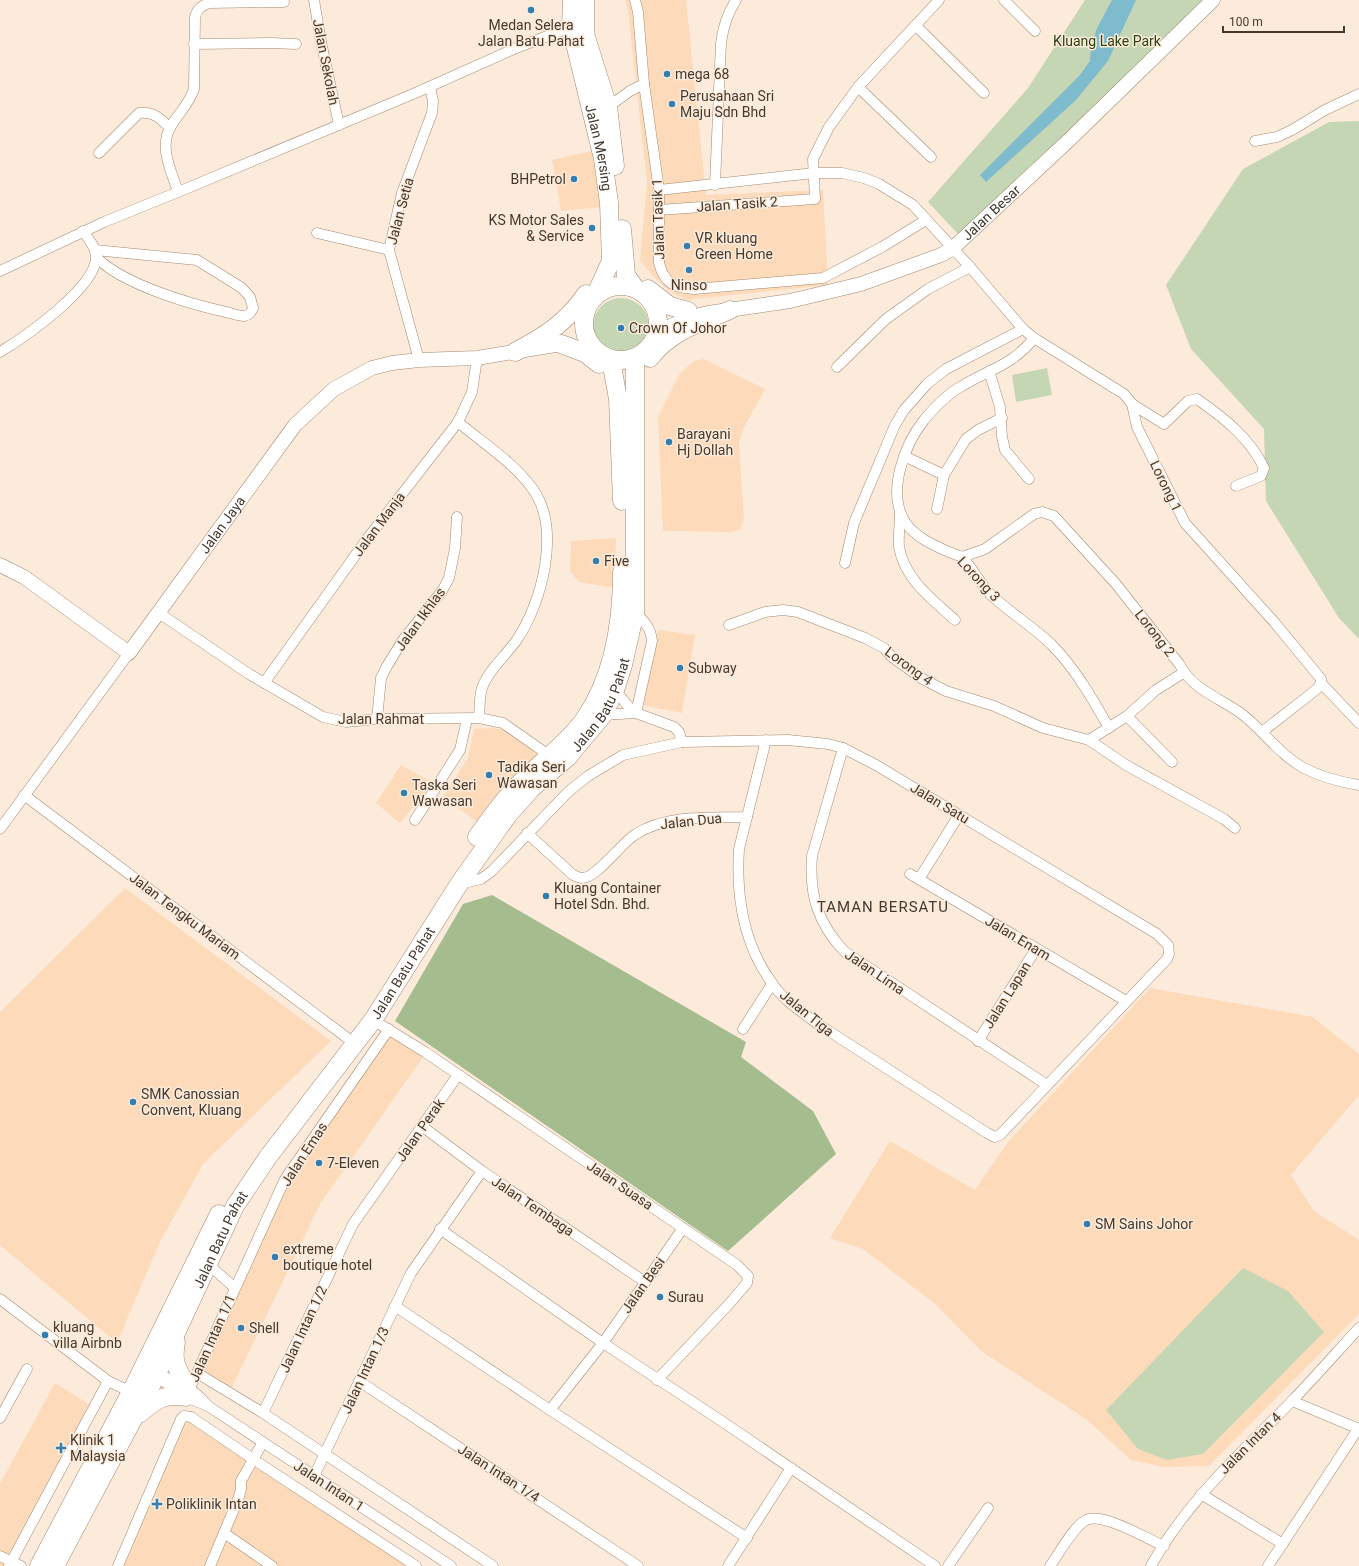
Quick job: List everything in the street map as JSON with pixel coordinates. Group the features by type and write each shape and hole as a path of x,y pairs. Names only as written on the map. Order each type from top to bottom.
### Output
{"highway":[{"name":"Jalan Mersing","path":"572,0 571,27 603,159 617,236 625,261 626,275 634,288"},
{"path":"521,350 549,334 564,322 580,303 594,283 617,236 608,107 585,34 585,0"},
{"name":"Jalan Mersing","path":"592,299 611,261 617,236"},
{"path":"625,261 639,281 661,300 670,306 688,311"},
{"path":"624,285 634,288 646,296 655,307 658,317 658,328 655,339 643,353 635,358 611,360 594,350 587,340 583,329 583,316 592,299 604,289 614,286 624,285"},
{"path":"635,408 641,375 646,364 662,345 688,328 730,310"},
{"path":"561,344 585,353 604,369 612,378 618,399"},
{"name":"Jalan Batu Pahat","path":"54,1566 156,1376 178,1332 235,1206 268,1157 373,1020 459,884 508,815 532,788 568,757 603,715 615,690 623,665 635,612 635,358"},
{"name":"Jalan Batu Pahat","path":"39,1566 130,1394 225,1200 259,1151 371,1002 440,892 497,808 583,721 598,696 612,661 619,629 622,593 622,488 618,399 611,360"},
{"path":"133,1420 154,1401 190,1386 175,1367 173,1358 178,1332"},
{"path":"130,1394 156,1376 152,1362 153,1348"}],"street":[{"name":"Jalan Sekolah","path":"314,0 321,42 339,125"},
{"name":"Jalan Tasik 1","path":"635,0 638,12 644,84 659,190 659,264 662,274 676,286 694,289 824,278 882,247 926,220"},
{"path":"716,185 721,43 725,23 736,0"},
{"path":"814,174 813,159 821,142 858,87 939,0"},
{"path":"1004,0 1035,31"},
{"name":"Jalan Besar","path":"655,339 671,326 680,321 708,313 790,301 861,284 935,259 952,249 1068,141 1213,0"},
{"path":"178,192 166,154 166,139 170,128 190,100 194,89 195,17 201,6 209,3 284,2"},
{"path":"915,25 984,93"},
{"path":"0,271 82,231 430,87 516,48 571,27"},
{"path":"194,44 296,44"},
{"path":"608,107 630,91 644,84"},
{"name":"Jalan Setia","path":"419,360 389,250 402,192 432,114 433,101 430,87"},
{"path":"858,87 931,157"},
{"path":"1254,141 1277,137 1292,130 1325,110 1359,94"},
{"path":"99,154 139,113 148,112 156,115 170,128"},
{"path":"659,190 814,174 842,173 864,178 903,198 913,205 970,267 1023,329 1034,338 1114,386 1124,394 1132,404 1164,424 1188,401 1196,400 1225,419 1257,452 1264,468 1261,476 1236,486"},
{"name":"Jalan Tasik 2","path":"659,210 815,199 814,174"},
{"path":"82,231 96,254 110,269 140,284 199,305 243,316 248,315 253,308 250,297 242,288 197,260 96,254"},
{"path":"316,233 389,250"},
{"path":"0,352 29,333 79,290 91,274 96,254"},
{"path":"837,367 886,319 928,289 970,267"},
{"name":"Jalan Jaya","path":"521,350 548,340 564,329 592,299"},
{"name":"Jalan Besar","path":"655,307 708,313"},
{"path":"845,563 854,523 895,426 904,410 927,384 946,369 1023,329"},
{"name":"Lorong 3","path":"1034,338 1016,358 960,386 945,398 924,421 904,456 899,477 898,500 900,511 904,521 921,538 962,557 989,592 1044,638 1066,660 1109,728"},
{"name":"Jalan Jaya","path":"0,829 159,614 276,450 295,425 334,389 372,368 392,363 419,360 477,358 561,344 594,350"},
{"name":"Jalan Manja","path":"264,682 367,539 458,422 472,392 477,358"},
{"path":"989,371 1002,418 1002,437 1007,454 1029,479"},
{"name":"Lorong 1","path":"1132,404 1137,427 1185,523 1276,622 1315,670 1321,679 1321,683 1359,723"},
{"path":"937,509 944,475 963,445 972,434 1002,418"},
{"path":"458,422 519,472 534,490 543,510 547,534 544,569 535,605 524,628 482,688 480,718"},
{"path":"904,456 944,475"},
{"path":"900,511 899,546 904,563 915,583 955,620"},
{"name":"Lorong 2","path":"962,557 985,549 1034,514 1042,512 1049,513 1060,521 1116,584 1180,665 1183,673 1194,683 1240,712 1282,752 1303,768 1327,778 1359,785"},
{"name":"Jalan Ikhlas","path":"377,719 381,678 387,666 404,640 442,591 449,578 455,548 457,516"},
{"path":"0,564 24,577 129,653"},
{"name":"Lorong 4","path":"729,625 765,612 783,610 798,612 875,642 921,678 946,691 994,706 1043,728 1089,740 1126,764 1224,819 1234,828"},
{"path":"635,612 652,632 652,641 635,712"},
{"name":"Jalan Rahmat","path":"159,614 264,682 323,716 346,722 377,719 480,718 503,723 550,756"},
{"path":"1089,740 1127,716 1156,690 1183,673"},
{"path":"1262,732 1317,689 1321,683"},
{"path":"615,690 635,712"},
{"path":"603,715 635,712 674,727 679,732 682,742"},
{"path":"1127,716 1172,762"},
{"path":"415,820 460,750 467,719"},
{"name":"Jalan Satu","path":"459,884 476,881 486,875 568,792 588,776 623,755 682,742 766,740 805,741 843,748 876,765 1157,934 1166,942 1169,950 1168,957 1047,1085"},
{"name":"Jalan Tiga","path":"766,740 739,849 738,865 740,901 745,925 753,950 772,984 792,1005 818,1024 991,1136 1000,1135 1005,1132 1047,1085"},
{"name":"Jalan Lima","path":"843,748 812,856 811,872 814,900 823,924 845,952 1047,1085"},
{"name":"Jalan Tengku Mariam","path":"24,795 346,1037"},
{"path":"919,879 959,815"},
{"name":"Jalan Dua","path":"527,833 573,875 582,878 590,876 623,844 647,828 676,820 747,817"},
{"name":"Jalan Enam","path":"910,874 1126,1001"},
{"name":"Jalan Lapan","path":"978,1041 1036,949"},
{"path":"743,1029 772,984"},
{"name":"Jalan Suasa","path":"373,1020 389,1028 683,1228 737,1265 748,1276 749,1280 729,1304 657,1380"},
{"name":"Jalan Emas","path":"235,1288 285,1179 389,1028"},
{"name":"Jalan Perak","path":"353,1224 423,1127 458,1075"},
{"name":"Jalan Tembaga","path":"423,1127 482,1171 645,1282"},
{"name":"Jalan Intan 1/3","path":"314,1476 416,1265 482,1171"},
{"name":"Jalan Intan 1/2","path":"263,1413 353,1224"},
{"name":"Jalan Besi","path":"550,1410 603,1343 683,1228"},
{"path":"440,1229 657,1380 791,1468 935,1566"},
{"path":"208,1265 235,1288"},
{"name":"Jalan Intan 1/1","path":"190,1386 235,1288"},
{"path":"0,1299 108,1381 130,1394"},
{"path":"395,1306 550,1410 746,1538"},
{"name":"Jalan Intan 4","path":"1151,1566 1201,1494 1292,1401 1359,1328"},
{"path":"0,1418 27,1369"},
{"name":"Jalan Intan 1","path":"156,1376 190,1386 263,1413 493,1566"},
{"path":"0,1556 14,1564 108,1381"},
{"name":"Jalan Intan 1/4","path":"359,1381 638,1566"},
{"name":"Jalan Intan 1","path":"190,1386 208,1406 314,1476 436,1562 451,1566"},
{"path":"1268,1566 1358,1429 1292,1401"},
{"name":"Jalan Intan 1","path":"118,1566 181,1419 184,1416 191,1417 416,1566"},
{"path":"210,1566 241,1489 247,1484 256,1461 266,1444"},
{"path":"728,1566 791,1468"},
{"path":"1201,1494 1283,1544"},
{"path":"948,1566 988,1508"},
{"path":"1050,1566 1078,1527 1087,1520 1094,1519 1111,1522 1164,1546"},
{"path":"224,1533 272,1566"}],"shaded area":[{"path":"625,0 686,0 706,195 823,190 828,285 686,300 670,292 653,276 640,260 647,182 628,11"},
{"path":"592,151 601,207 561,211 552,160"},
{"path":"704,359 765,389 744,427 739,442 744,520 740,529 732,532 663,531 658,417 680,373 694,361"},
{"path":"616,538 615,588 579,582 570,571 571,541"},
{"path":"658,630 695,635 682,713 642,705"},
{"name":"Tadika Seri Wawasan","path":"492,728 513,731 533,748 537,758 480,824 443,797 468,758 474,729"},
{"name":"Taska Seri Wawasan","path":"401,765 433,783 400,823 376,803"},
{"name":"SMK Canossian Convent, Kluang","path":"125,888 331,1041 203,1164 159,1244 117,1343 0,1245 0,1012"},
{"name":"SM Sains Johor","path":"1150,988 1313,1017 1359,1054 1359,1095 1291,1175 1314,1211 1359,1240 1359,1314 1209,1466 1162,1467 1131,1460 1086,1419 981,1351 934,1303 863,1249 830,1238 890,1141 975,1190 1007,1143"},
{"path":"393,1028 428,1050 320,1204 231,1389 201,1371 287,1182"},
{"path":"55,1383 92,1406 6,1566 0,1566 0,1484"},
{"path":"179,1416 299,1485 421,1566 115,1566"}],"green space":[{"name":"Kluang Lake Park","path":"1085,0 1211,0 961,237 928,202 1028,88"},
{"path":"1359,121 1359,639 1339,618 1266,501 1264,429 1191,349 1166,285 1243,169 1329,122"},
{"path":"621,298 632,300 641,306 647,315 649,326 647,337 641,346 632,352 621,354 610,352 601,346 595,337 593,326 595,315 601,306 610,300"},
{"path":"1047,368 1052,395 1016,402 1012,375"},
{"path":"492,895 746,1042 741,1057 813,1111 836,1154 728,1251 395,1021 463,904"},
{"path":"1243,1268 1288,1291 1324,1332 1203,1454 1167,1460 1138,1449 1106,1410"}],"water":[{"path":"1112,0 1136,0 1108,61 1076,100 986,182 980,175 1079,76 1090,61 1091,47 1097,28"}],"place":[{"name":"Medan Selera Jalan Batu Pahat","path":"531,10"},
{"name":"mega 68","path":"667,74"},
{"name":"Perusahaan Sri Maju Sdn Bhd","path":"672,104"},
{"name":"BHPetrol","path":"574,179"},
{"name":"KS Motor Sales & Service","path":"592,228"},
{"name":"VR kluang Green Home","path":"687,246"},
{"name":"Ninso","path":"689,270"},
{"name":"Crown Of Johor","path":"621,328"},
{"name":"Barayani Hj Dollah","path":"669,442"},
{"name":"Five","path":"596,561"},
{"name":"Subway","path":"680,668"},
{"name":"Tadika Seri Wawasan","path":"489,775"},
{"name":"Taska Seri Wawasan","path":"404,793"},
{"name":"Kluang Container Hotel Sdn. Bhd.","path":"546,896"},
{"name":"SMK Canossian Convent, Kluang","path":"133,1102"},
{"name":"7-Eleven","path":"319,1163"},
{"name":"SM Sains Johor","path":"1087,1224"},
{"name":"extreme boutique hotel","path":"275,1257"},
{"name":"Surau","path":"660,1297"},
{"name":"Shell","path":"241,1328"},
{"name":"kluang villa Airbnb","path":"45,1335"},
{"name":"Klinik 1 Malaysia","path":"61,1448"},
{"name":"Poliklinik Intan","path":"157,1504"}],"district":[{"name":"TAMAN BERSATU","path":"883,907"}]}
